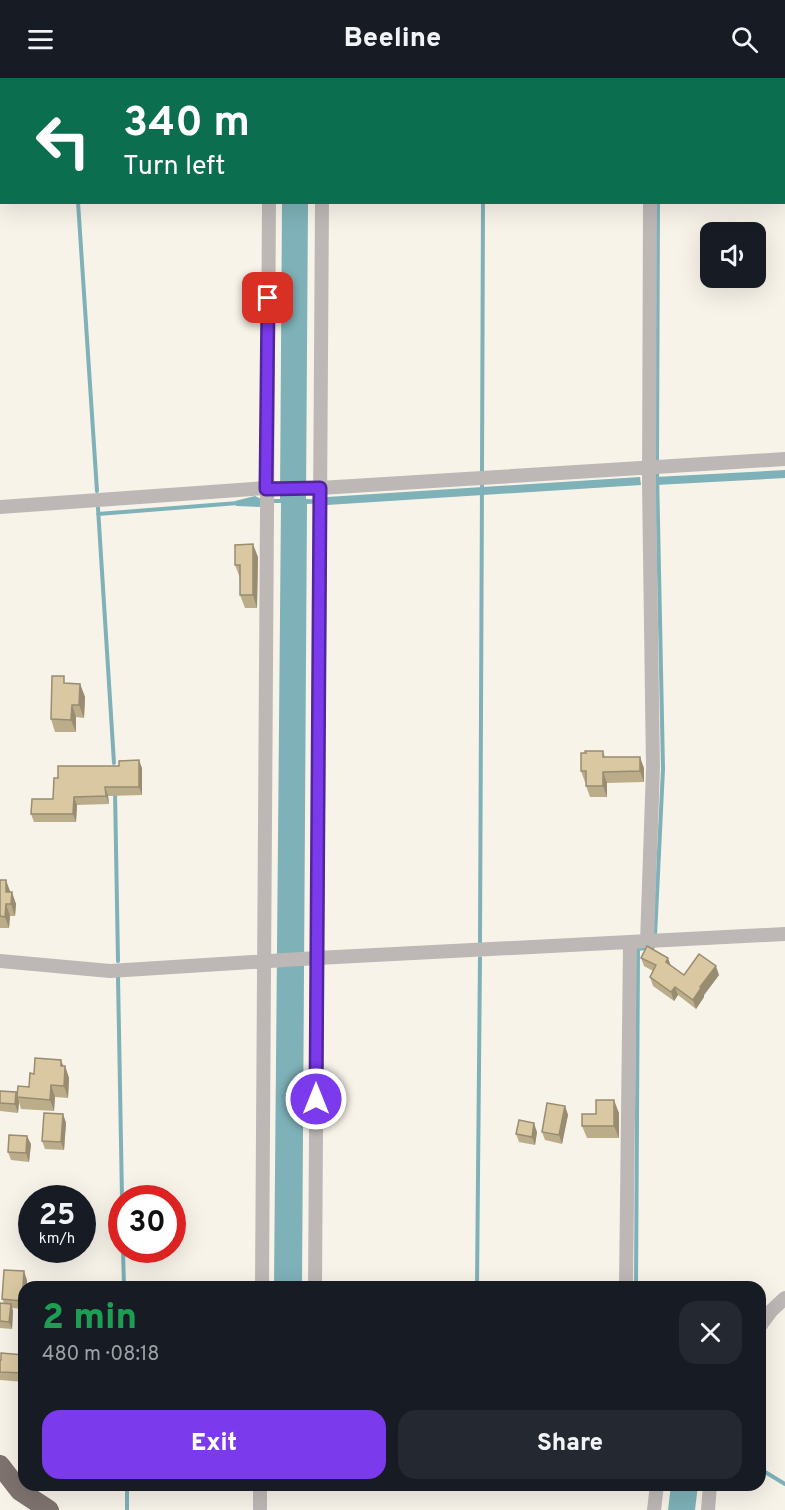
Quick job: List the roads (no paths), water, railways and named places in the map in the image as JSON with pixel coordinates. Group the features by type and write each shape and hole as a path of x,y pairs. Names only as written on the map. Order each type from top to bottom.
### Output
{"highway":[{"path":"0,1465 18,1488"},
{"path":"20,1491 49,1510"}],"street":[{"path":"262,1281 269,961 269,204"},
{"path":"315,1281 313,958 322,204"},
{"path":"647,942 653,768 649,476 650,204"},
{"path":"0,507 268,495 318,495 649,476 785,459"},
{"path":"0,962 110,971 313,958 785,934"},
{"path":"626,1281 630,943"},
{"path":"766,1318 785,1298"},
{"path":"260,1491 260,1510"},
{"path":"654,1510 656,1491"},
{"path":"708,1510 710,1491"}],"water":[{"path":"282,204 308,204 306,499 327,500 327,497 640,477 641,485 327,505 326,503 307,504 302,1281 274,1281 281,503 263,503 259,507 236,506 235,501 255,496 261,499 280,499"},
{"path":"785,470 785,478 656,485 655,477"},
{"path":"670,1491 697,1491 695,1510 668,1510"}],"waterway":[{"path":"78,204 97,491"},
{"path":"482,472 483,204"},
{"path":"657,460 658,204"},
{"path":"655,936 663,769 657,472"},
{"path":"480,942 482,484"},
{"path":"98,514 238,503"},
{"path":"98,508 114,763"},
{"path":"115,791 118,961"},
{"path":"636,1281 638,949 653,947"},
{"path":"477,1281 480,958"},
{"path":"118,976 122,1185"},
{"path":"123,1263 124,1281"},
{"path":"766,1473 785,1484"},
{"path":"127,1491 127,1510"}]}
